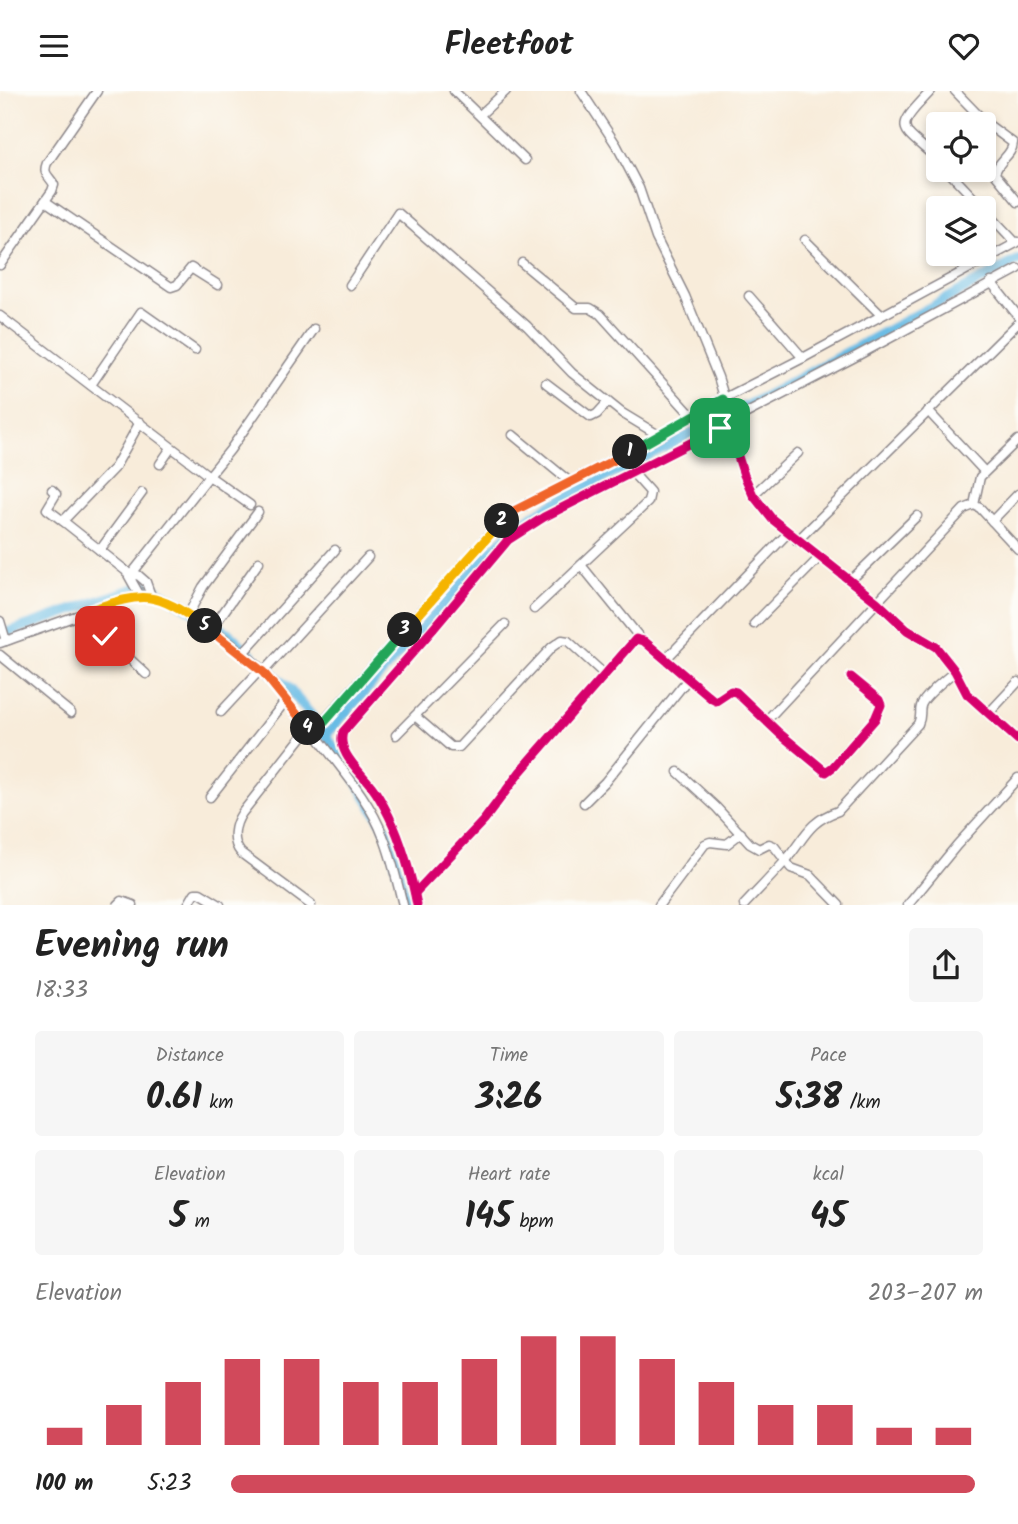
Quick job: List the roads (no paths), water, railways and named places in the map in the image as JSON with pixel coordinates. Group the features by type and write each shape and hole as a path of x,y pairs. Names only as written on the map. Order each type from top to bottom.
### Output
{"street":[{"path":"0,265 46,201 54,185 44,169 97,91"},
{"path":"480,115 506,91"},
{"path":"581,91 617,146 639,188 656,238 695,319 718,377 731,435 753,495 772,519 797,541 877,602 906,630 936,647 955,671 967,694 1018,740"},
{"path":"955,91 986,123 1013,143 1013,148 995,174 1018,202"},
{"path":"456,92 526,160"},
{"path":"926,150 907,133 904,125 906,118 929,92"},
{"path":"958,182 971,196"},
{"path":"46,201 171,287 177,285 191,268 218,285"},
{"path":"350,285 398,213 527,325 572,373 608,402 660,436"},
{"path":"311,905 236,848 235,828 242,813 510,513 724,402 1017,243 996,222"},
{"path":"805,240 881,315"},
{"path":"522,263 576,308 590,308 600,314 693,417"},
{"path":"416,905 415,893 390,817 373,788 356,768 340,739 342,732 508,540 544,517 729,423 1018,269"},
{"path":"991,282 1018,316"},
{"path":"750,296 803,358"},
{"path":"91,385 141,313 195,350"},
{"path":"0,316 250,505"},
{"path":"797,541 1018,323"},
{"path":"132,579 314,329"},
{"path":"546,383 591,417 608,402"},
{"path":"928,411 984,471"},
{"path":"63,521 115,467 140,422"},
{"path":"513,435 570,482"},
{"path":"974,505 977,485 984,471 1018,440"},
{"path":"160,464 171,447"},
{"path":"753,495 798,453"},
{"path":"534,609 650,497 647,487 632,472"},
{"path":"52,490 56,494 47,509 132,579 140,594"},
{"path":"100,550 142,493"},
{"path":"992,521 1018,494"},
{"path":"766,721 964,509 974,505 980,508 1018,549"},
{"path":"190,610 203,587 258,512"},
{"path":"850,581 917,516"},
{"path":"666,659 788,533"},
{"path":"246,650 335,550"},
{"path":"221,712 265,669 368,557"},
{"path":"754,624 819,558"},
{"path":"213,629 259,562"},
{"path":"581,565 640,638 706,695 716,701 731,691 736,692 826,772 830,771 875,719 881,705 879,700 850,677"},
{"path":"132,579 138,575 146,582 151,596"},
{"path":"3,634 140,594 190,610 246,650 265,669 349,778 384,836 404,905"},
{"path":"88,611 105,636 146,674"},
{"path":"396,735 505,624"},
{"path":"415,893 484,820 520,772 632,642 640,638"},
{"path":"415,716 451,747 459,747 552,647 562,640 568,641 604,674"},
{"path":"0,655 71,713"},
{"path":"744,905 785,861 809,828 824,816 838,811 918,723 921,718 920,707 924,700 955,671"},
{"path":"584,803 605,782 688,679"},
{"path":"988,714 1018,682"},
{"path":"210,797 287,699"},
{"path":"678,772 755,848 769,844 774,846 791,868 810,875 839,905"},
{"path":"908,905 957,845 1018,778"},
{"path":"659,905 705,844 727,844 740,833"},
{"path":"188,905 195,893 200,893 220,905"},
{"path":"118,905 122,901 132,905"}],"waterway":[{"path":"326,735 492,550 519,525 549,506 781,388 1018,260"},
{"path":"0,635 145,585 227,632 290,690 349,768 387,831 407,905"}]}
